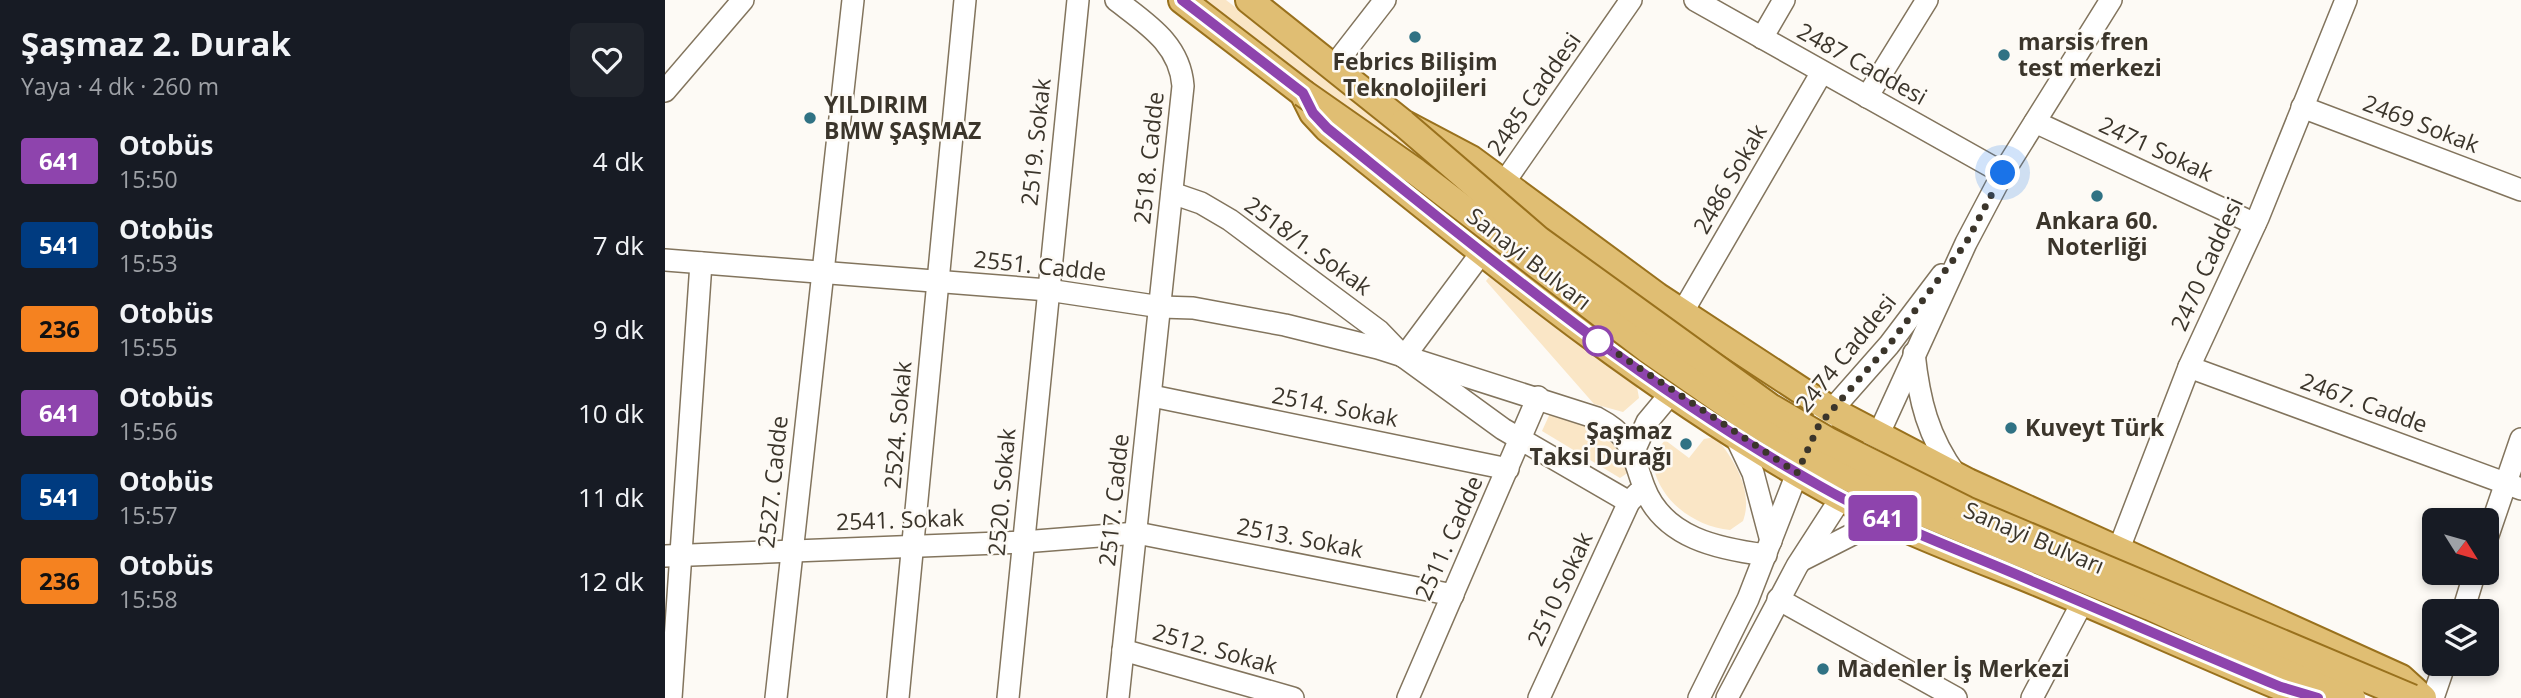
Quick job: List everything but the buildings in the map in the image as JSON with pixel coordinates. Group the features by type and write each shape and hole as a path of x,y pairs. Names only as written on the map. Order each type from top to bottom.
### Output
{"main road":[{"name":"Sanayi Bulvarı","path":"1182,0 1303,93 1416,172 1647,349 1745,417 1828,468 1923,513 2150,607 2352,698"},
{"name":"Sanayi Bulvarı","path":"1249,0 1403,123 1539,240 1716,369 1830,442 1966,510 2412,698"},
{"path":"1303,93 1313,113 1327,128 1482,252 1593,337 1797,473 1906,528 2281,687 2318,698"},
{"path":"1403,123 1471,159 1682,313 1831,410 1957,477 2401,678 2423,698"},
{"path":"1733,432 1752,429 1763,418 1772,389 1763,368"},
{"path":"1931,538 1917,516 1920,504 1933,488 1957,477"}],"street":[{"name":"2527. Cadde","path":"776,698 853,0"},
{"name":"2524. Sokak","path":"898,698 965,0"},
{"name":"2519. Sokak","path":"1048,290 1078,0"},
{"name":"2518. Cadde","path":"1115,0 1154,30 1179,60 1183,86 1161,307"},
{"path":"1333,67 1385,0"},
{"name":"2485 Caddesi","path":"1503,184 1631,0"},
{"name":"2487 Caddesi","path":"1695,0 2003,173"},
{"path":"1762,38 1784,0"},
{"path":"1867,97 1927,0"},
{"name":"2474 Caddesi","path":"1727,698 1778,598 1861,470 1966,243 2003,173 2111,0"},
{"name":"2470 Caddesi","path":"2118,551 2189,367 2255,224 2346,0"},
{"path":"665,91 736,4"},
{"name":"2486 Sokak","path":"1682,313 1822,72"},
{"name":"2469 Sokak","path":"2302,107 2521,190"},
{"name":"2471 Sokak","path":"2035,121 2255,224"},
{"name":"2518/1. Sokak","path":"1171,193 1202,203 1230,220 1379,331 1404,357"},
{"name":"2474 Caddesi","path":"1699,698 1768,548 1809,443 1831,410 1889,345 1966,243"},
{"path":"1482,252 1404,357 1521,441 1637,495 1697,541 1723,550 1768,548 1753,474 1733,432"},
{"name":"2551. Cadde","path":"665,260 1048,290 1161,307 1193,308 1285,325 1404,357 1538,397 1597,418 1616,428 1634,451"},
{"path":"671,698 672,556 701,263"},
{"name":"2520. Sokak","path":"1008,698 1048,290"},
{"name":"2517. Cadde","path":"1118,698 1161,307"},
{"path":"1915,354 1921,405 1928,428 1939,453 1957,477"},
{"name":"2467. Cadde","path":"2189,367 2513,486"},
{"path":"1637,495 1634,451 1647,422 1672,392"},
{"name":"2514. Sokak","path":"1152,396 1509,468"},
{"name":"2511. Cadde","path":"1408,698 1538,397"},
{"path":"2499,514 2513,486 2521,439"},
{"name":"2510 Sokak","path":"1539,698 1637,495"},
{"path":"1800,562 1831,542 1859,531 1906,528"},
{"name":"2541. Sokak","path":"672,556 1023,542 1136,533"},
{"name":"2513. Sokak","path":"1136,533 1453,595"},
{"path":"1778,598 1956,698"},
{"path":"2032,698 2082,603"},
{"name":"2512. Sokak","path":"1123,650 1293,698"},
{"path":"2433,698 2441,676"}],"shaded area":[{"path":"1202,0 1226,0 1572,266 1754,422"},
{"path":"1489,277 1637,387 1639,398 1623,412 1594,404 1486,281"},
{"path":"1552,409 1599,431 1616,448 1629,472 1620,478 1542,431"},
{"path":"1715,437 1735,465 1746,499 1743,521 1730,530 1700,522 1675,504 1665,493 1653,465 1652,449 1658,449 1665,440 1689,458 1704,439"}],"bus line":[{"name":"641","path":"1182,0 1203,19 1303,93 1313,113 1327,128 1482,252 1593,337 1786,466 1864,509 1952,549 2032,580 2281,687 2318,698"}],"place":[{"name":"Febrics Bilişim Teknolojileri","path":"1415,37"},
{"name":"marsis fren test merkezi","path":"2004,55"},
{"name":"YILDIRIM BMW ŞAŞMAZ","path":"810,118"},
{"name":"Ankara 60. Noterliği","path":"2097,196"},
{"name":"Kuveyt Türk","path":"2011,428"},
{"name":"Şaşmaz Taksi Durağı","path":"1686,444"},
{"name":"Madenler İş Merkezi","path":"1823,669"}],"route":[{"path":"1598,341 1593,337 1797,473 1819,425 1889,345 1966,243 2003,173"}]}
